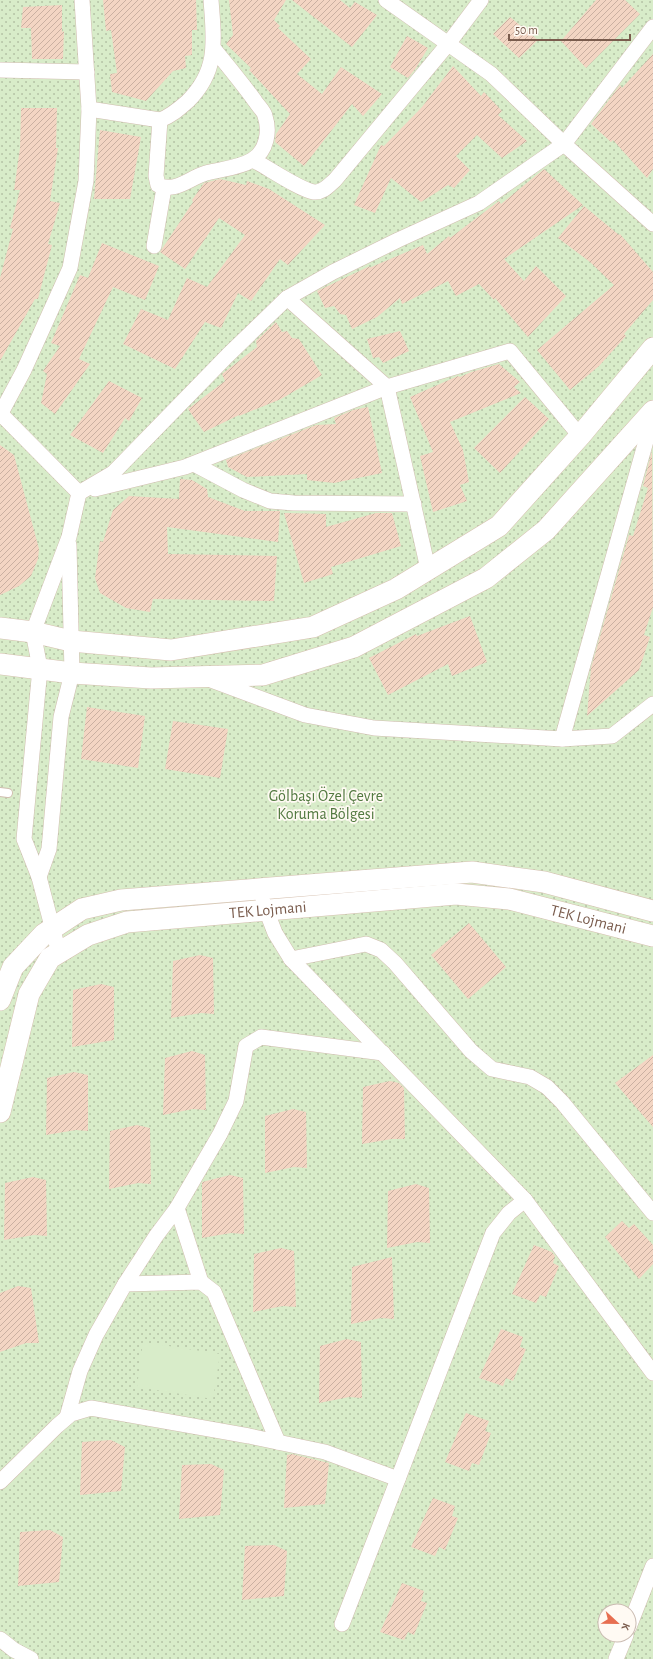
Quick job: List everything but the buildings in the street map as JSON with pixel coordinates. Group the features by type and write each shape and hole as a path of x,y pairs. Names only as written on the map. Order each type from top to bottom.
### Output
{"main road":[{"path":"0,628 33,632 71,642 171,650 313,628 396,589 499,526 580,436 653,348"},
{"path":"0,664 72,673 151,678 263,675 354,647 486,578 546,530 653,411"},
{"name":"TEK Lojmani","path":"0,1000 13,967 44,934 82,909 121,900 472,872 544,882 653,911"},
{"name":"TEK Lojmani","path":"0,1112 28,994 50,958 88,935 127,922 456,894 509,899 653,936"}],"street":[{"path":"79,493 1,413 24,370 70,268 86,181 89,109 82,0"},
{"path":"89,109 160,120 170,116 197,92 211,64 214,49 211,0"},
{"path":"386,0 491,74 564,144 653,224"},
{"path":"253,160 305,189 314,192 323,190 335,180 448,44 481,0"},
{"path":"59,953 39,877 24,839 40,668 33,632 69,537 79,493 113,473 228,355 287,298 333,272 398,240 480,203 564,144 653,27"},
{"path":"160,120 156,176 158,184 164,188 174,187 203,174 237,166 253,160 264,147 267,138 265,115 238,78 214,49"},
{"path":"0,70 87,72"},
{"path":"154,246 164,188"},
{"path":"287,298 387,387 428,570"},
{"path":"79,493 194,464 387,387 510,350 580,436"},
{"path":"562,739 653,416"},
{"path":"194,464 243,490 270,501 294,503 414,504"},
{"path":"39,877 49,849 61,717 72,673 69,537"},
{"path":"202,676 305,715 374,728 562,739 612,736 653,704"},
{"path":"259,889 265,910 275,934 291,959 525,1200 653,1372"},
{"path":"291,959 366,944 381,950 395,963 471,1051 492,1069 530,1077 547,1087 562,1102 653,1213"},
{"path":"67,1417 80,1371 96,1335 125,1284 156,1236 177,1208 220,1134 236,1101 246,1046 261,1037 383,1053"},
{"path":"342,1624 493,1233 509,1213 525,1200"},
{"path":"177,1208 201,1282 214,1292 278,1442"},
{"path":"125,1284 201,1282"},
{"path":"0,1482 67,1417 91,1408 325,1452 398,1479"},
{"path":"637,1607 653,1566"},
{"path":"0,1639 14,1650 31,1659"},
{"path":"616,1659 623,1643"}],"green space":[{"name":"Gölbaşı Özel Çevre Koruma Bölgesi","path":"0,0 653,0 653,1659 0,1659"},
{"path":"143,1342 220,1354 213,1399 137,1387"}]}
